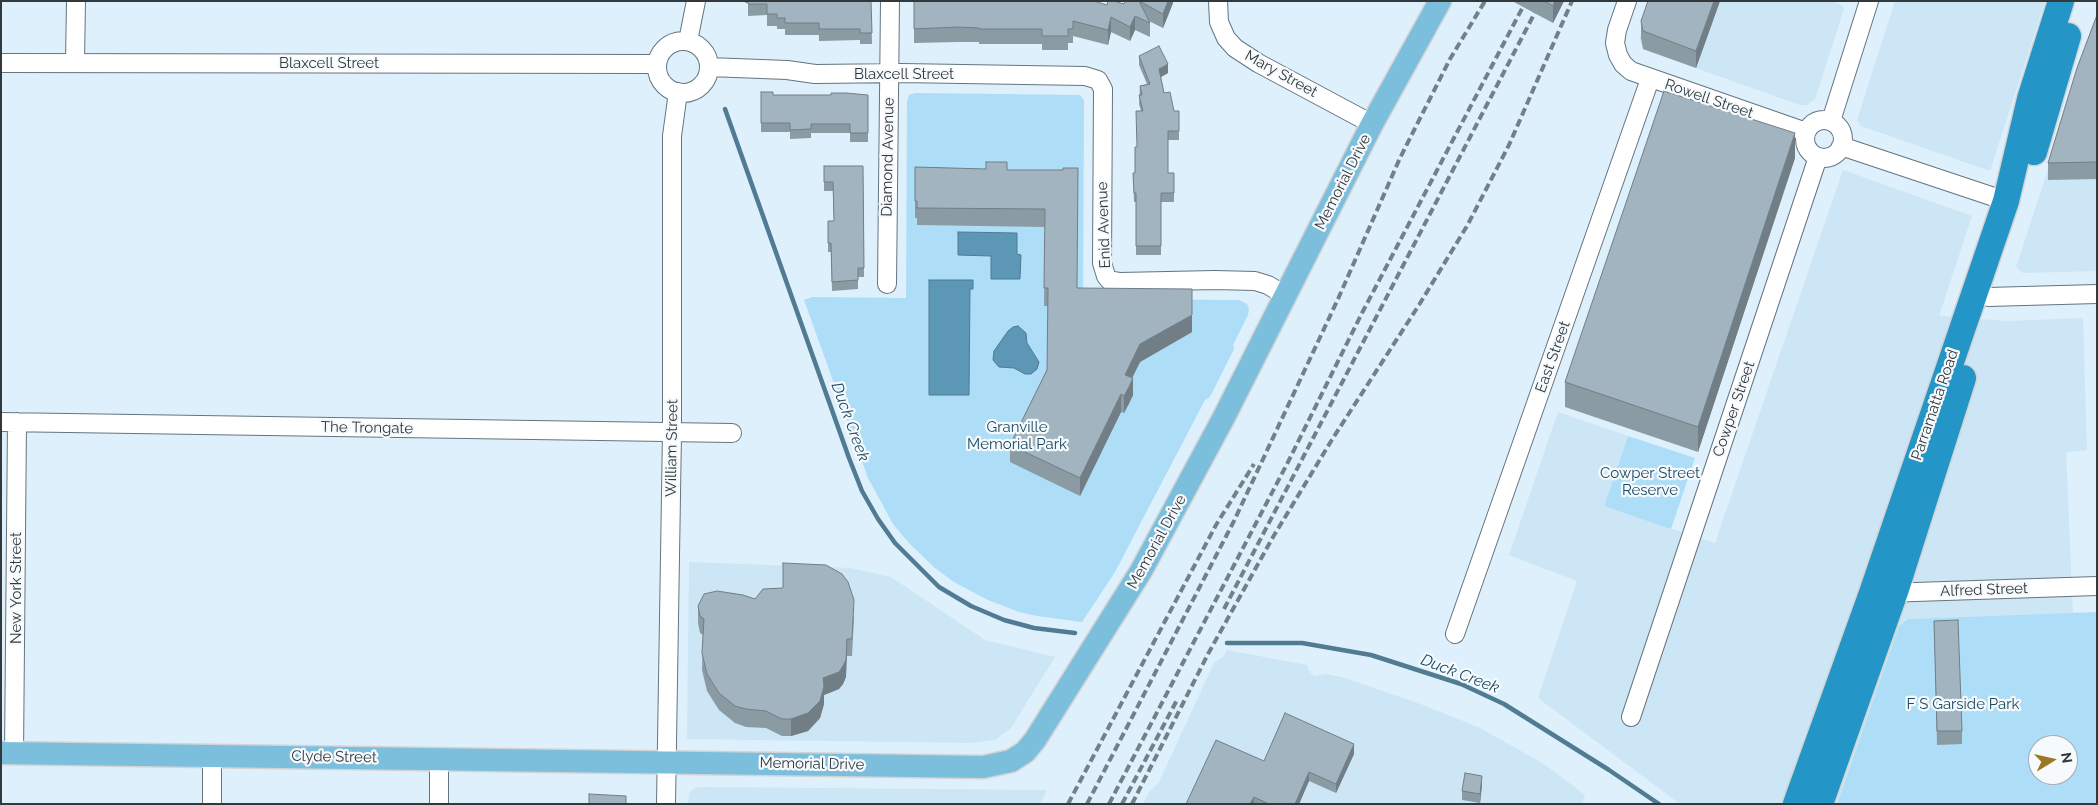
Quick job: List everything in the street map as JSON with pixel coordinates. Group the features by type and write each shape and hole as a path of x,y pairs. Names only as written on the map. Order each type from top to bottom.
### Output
{"highway":[{"name":"Parramatta Road","path":"1820,804 1883,593 2006,201 2030,99 2061,1"},
{"name":"Parramatta Road","path":"1796,804 1883,593 1988,297 2019,204 2078,1"}],"main road":[{"name":"Memorial Drive","path":"666,763 983,767 1004,764 1018,757 1035,740 1129,592 1216,433 1372,124 1440,1"},
{"name":"Clyde Street","path":"8,754 666,763"}],"street":[{"path":"75,62 76,1"},
{"path":"688,40 696,1"},
{"name":"Diamond Avenue","path":"887,284 890,1"},
{"name":"Mary Street","path":"1218,1 1219,22 1226,38 1235,48 1258,63 1372,124"},
{"name":"Rowell Street","path":"1627,1 1617,30 1615,43 1622,64 1631,71 1806,132"},
{"path":"1832,121 1869,1"},
{"path":"688,40 702,48 706,54 709,67 706,80 700,87 687,93 670,89 663,83 657,71 657,64 661,52 666,47 678,41 688,40"},
{"name":"Blaxcell Street","path":"1,63 657,64"},
{"name":"Blaxcell Street","path":"709,67 786,70 815,74 889,73 1085,76 1098,80"},
{"name":"East Street","path":"1455,634 1650,79"},
{"name":"Enid Avenue","path":"1098,80 1103,89 1102,263 1109,280 1120,282 1215,280 1254,282 1268,285 1286,296"},
{"name":"William Street","path":"666,804 672,432 672,136 678,92"},
{"path":"1820,120 1832,121 1842,134 1841,146 1838,151 1829,157 1818,157 1808,150 1806,132 1814,122 1820,120"},
{"path":"1841,146 2006,201"},
{"name":"Cowper Street","path":"1631,717 1818,157"},
{"path":"1988,297 2097,294"},
{"name":"The Trongate","path":"9,422 732,433"},
{"name":"New York Street","path":"8,754 9,422"},
{"name":"Alfred Street","path":"1883,593 2097,586"},
{"path":"212,756 212,804"},
{"path":"439,804 440,759"}],"shaded area":[{"path":"1653,1 1832,1 1842,5 1844,9 1815,99 1807,105 1800,105 1645,50 1639,40"},
{"path":"1895,1 2045,1 1990,171 1861,126 1857,120"},
{"path":"2097,21 2097,271 2023,273 2016,267"},
{"path":"1843,170 1972,216 1939,316 2007,321 2083,318 2087,450 2066,452 2073,613 1908,619 1899,626 1837,804 1680,804 1538,698 1577,581 1509,555 1558,412 1628,436 1604,506 1715,543"},
{"path":"958,232 1017,233 1017,254 1021,255 1020,279 991,279 991,256 958,255"},
{"path":"929,280 973,280 973,289 970,289 969,395 929,395"},
{"path":"1018,326 1026,333 1027,343 1039,362 1037,369 1031,374 1025,374 1014,368 999,367 993,360 994,351 1008,331"},
{"path":"689,562 850,568 891,577 985,640 1055,657 1011,728 995,740 972,743 687,739"},
{"path":"1227,650 1307,665 1309,671 1314,676 1327,674 1345,678 1423,705 1478,727 1544,764 1585,795 1582,804 1143,804 1149,792 1159,782 1214,663 1224,656"},
{"path":"695,788 1047,790 1040,804 688,804 689,793"}],"green space":[{"name":"Granville Memorial Park","path":"915,93 1080,95 1084,100 1083,299 1239,300 1247,304 1249,309 1248,315 1233,345 1234,349 1210,397 1205,400 1115,572 1082,622 1019,612 988,600 954,582 935,568 909,543 893,524 868,478 804,300 812,297 906,298 907,101 909,95"},
{"name":"Cowper Street Reserve","path":"1628,436 1695,458 1671,529 1604,506"},
{"name":"F S Garside Park","path":"2097,612 2097,804 1837,804 1899,626 1908,619"}],"building":[{"path":"748,1 871,1 872,33 860,33 860,29 819,29 819,23 785,23 785,18 777,18 777,14 767,14 767,4 748,4"},
{"path":"914,1 1094,1 1107,5 1108,1 1124,4 1125,1 1139,1 1150,23 1135,16 1130,27 1111,17 1108,30 1073,21 1073,29 1068,29 1068,36 1042,36 1042,29 958,27 914,29"},
{"path":"1139,1 1168,1 1163,14"},
{"path":"1544,1 1555,1 1553,6"},
{"path":"1648,1 1714,1 1696,51 1643,31 1641,21"},
{"path":"2097,15 2097,162 2048,163 2077,68"},
{"path":"1159,46 1168,64 1159,69 1164,93 1170,92 1174,111 1179,111 1179,131 1168,131 1168,173 1174,173 1174,193 1161,193 1161,246 1136,246 1136,193 1134,193 1133,173 1135,173 1135,147 1137,147 1136,111 1143,111 1139,95 1142,95 1140,86 1150,84 1139,56"},
{"path":"1664,91 1795,133 1698,427 1565,382"},
{"path":"761,92 773,92 773,95 831,95 831,93 846,93 868,95 868,133 850,133 850,124 811,124 811,129 790,130 790,123 761,123"},
{"path":"986,162 1007,162 1007,170 1063,170 1063,168 1078,168 1077,288 1192,289 1192,315 1140,344 1125,375 1133,378 1129,387 1124,396 1121,394 1080,478 1010,445 1047,370 1048,288 1044,288 1045,209 917,208 917,201 915,201 915,167 986,169"},
{"path":"824,166 863,166 864,268 858,268 858,280 832,282 831,243 828,243 828,221 834,221 833,182 824,182"},
{"path":"783,563 826,565 842,574 848,582 854,600 852,639 847,639 846,660 843,666 839,672 823,678 824,686 820,701 808,713 791,719 782,719 766,711 735,706 719,693 707,674 702,653 704,619 700,616 698,606 704,594 717,591 755,599 763,589 783,588"},
{"path":"1958,620 1962,731 1937,731 1934,621"},
{"path":"1285,713 1354,744 1336,784 1309,772 1295,804 1269,804 1254,797 1250,804 1186,804 1216,740 1264,761"},
{"path":"1465,773 1482,776 1480,794 1462,791"},
{"path":"589,794 626,796 626,804 589,804"}],"waterway":[{"name":"Duck Creek","path":"725,109 849,458 862,491 878,519 895,543 939,587 971,606 1004,620 1034,628 1075,633"},
{"name":"Duck Creek","path":"1227,643 1302,643 1371,655 1461,684 1504,704 1659,804"}],"railway":[{"path":"1087,804 1234,521 1338,299 1400,158 1450,59 1485,1"},
{"path":"1109,804 1287,464 1362,313 1526,1"},
{"path":"1224,609 1541,1"},
{"path":"1132,804 1208,654 1273,537 1467,226 1509,145 1572,1"},
{"path":"1068,804 1216,525 1254,464"},
{"path":"1122,804 1177,700"}]}
